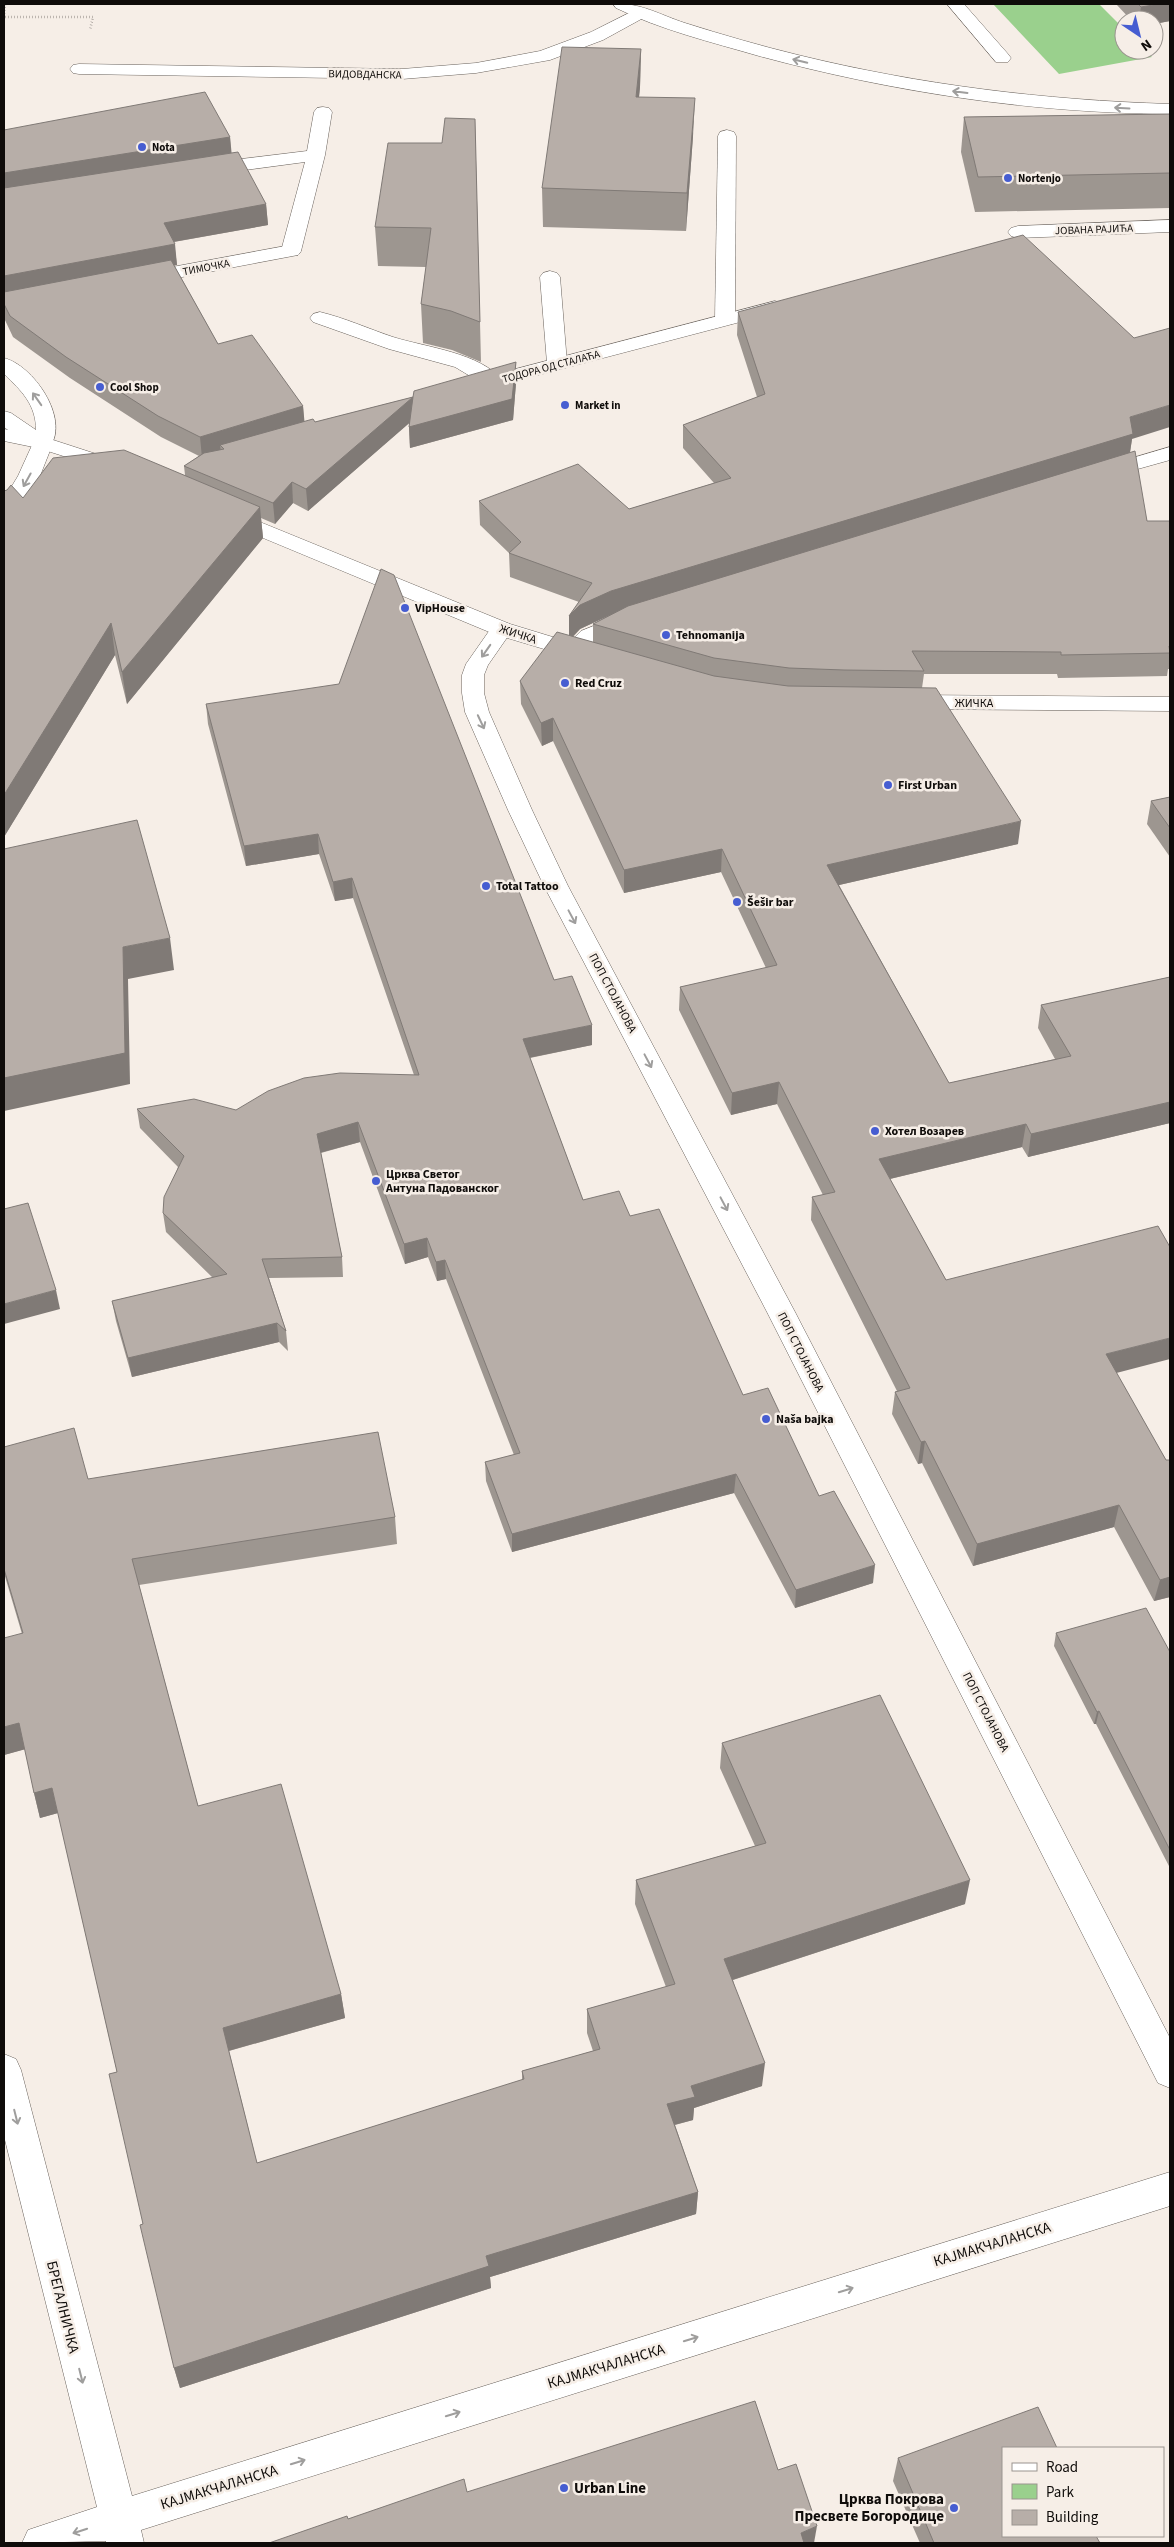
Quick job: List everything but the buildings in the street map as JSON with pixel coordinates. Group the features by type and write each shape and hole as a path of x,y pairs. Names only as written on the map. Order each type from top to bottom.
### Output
{"street":[{"path":"622,4 639,13 753,48 878,79 1014,98 1089,106 1170,109"},
{"path":"955,4 1002,58"},
{"name":"ВИДОВДАНСКА","path":"80,69 402,74 476,68 544,56 597,36 639,13"},
{"path":"190,172 316,155 323,112"},
{"path":"725,320 727,136"},
{"name":"ТИМОЧКА","path":"119,284 291,251 316,155"},
{"name":"ЈОВАНА РАЈИЋА","path":"1018,232 1170,226"},
{"path":"550,277 557,364"},
{"name":"ТОДОРА ОД СТАЛАЋА","path":"463,390 791,303"},
{"path":"320,318 370,337 450,357 477,368 492,381"},
{"path":"4,364 27,384 43,407 48,423 43,443 29,476 4,515"},
{"path":"4,416 27,434 43,443"},
{"path":"4,435 43,443 134,474"},
{"path":"1081,479 1170,453"},
{"name":"ЖИЧКА","path":"211,507 502,630 600,659"},
{"path":"572,651 589,636 602,629 647,614"},
{"name":"ПОП СТОЈАНОВА","path":"502,630 477,664 473,675 473,693 477,712 520,810 560,894 786,1320 1170,2072"},
{"name":"ЖИЧКА","path":"891,702 1170,704"},
{"name":"БРЕГАЛНИЧКА","path":"4,2070 121,2531"},
{"name":"КАЈМАКЧАЛАНСКА","path":"42,2543 121,2531 1170,2188"}],"path":[{"path":"4,4 4,17 93,17 80,69"}],"green space":[{"path":"993,4 1099,4 1114,19 1114,60 1136,60 1059,74"}],"place":[{"name":"Nota","path":"142,147"},
{"name":"Nortenjo","path":"1008,178"},
{"name":"Cool Shop","path":"100,387"},
{"name":"Market in","path":"565,405"},
{"name":"VipHouse","path":"405,608"},
{"name":"Tehnomanija","path":"666,635"},
{"name":"Red Cruz","path":"565,683"},
{"name":"First Urban","path":"888,785"},
{"name":"Total Tattoo","path":"486,886"},
{"name":"Šešir bar","path":"737,902"},
{"name":"Хотел Возарев","path":"875,1131"},
{"name":"Црква Светог Антуна Падованског","path":"376,1181"},
{"name":"Naša bajka","path":"766,1419"},
{"name":"Urban Line","path":"564,2488"},
{"name":"Црква Покрова Пресвете Богородице","path":"954,2508"}]}
